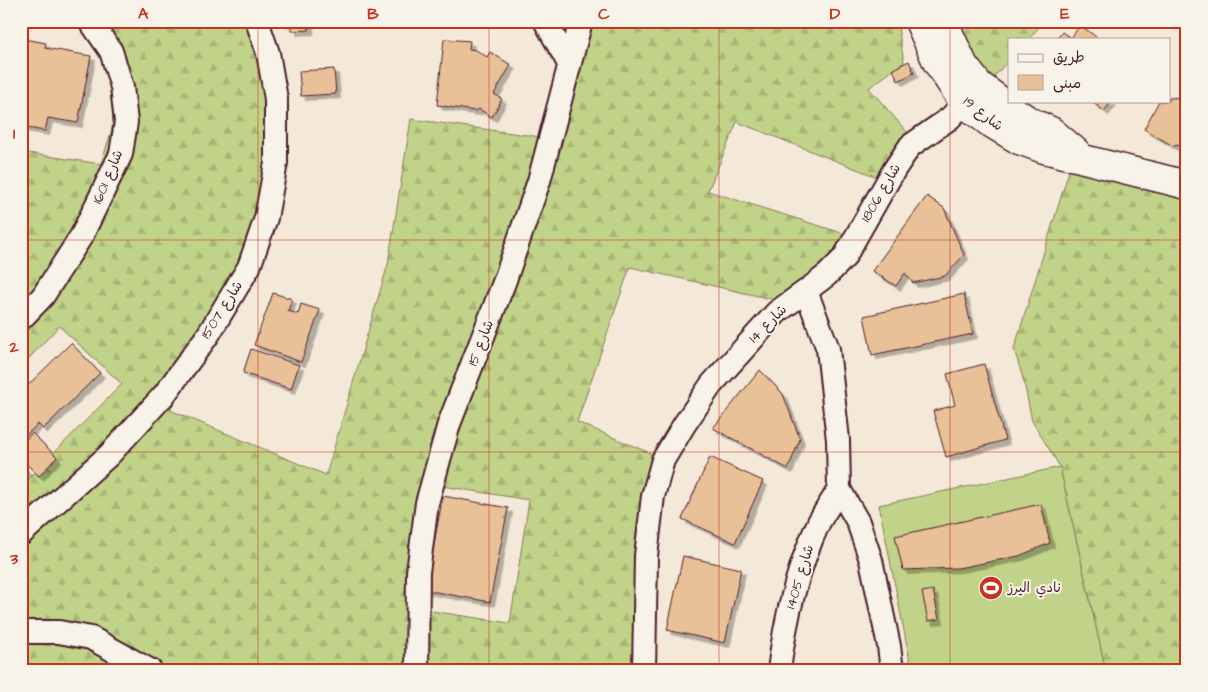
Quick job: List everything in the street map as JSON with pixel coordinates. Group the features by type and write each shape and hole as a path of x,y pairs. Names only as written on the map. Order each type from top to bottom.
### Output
{"main road":[{"name":"شارع 19","path":"919,21 937,62 964,103 989,122 1019,140 1044,149 1187,186"},
{"name":"شارع 19","path":"943,21 964,66 979,85 1011,109 1051,132 1087,160"}],"street":[{"name":"شارع 1601","path":"21,318 42,296 82,235 121,154 126,122 122,87 111,51 90,21"},
{"name":"شارع 1507","path":"21,534 109,454 164,395 208,335 249,267 266,218 276,163 276,99 268,53 257,21"},
{"path":"545,21 569,64"},
{"name":"شارع 15","path":"417,671 418,572 427,503 449,424 505,280 540,181 581,21"},
{"name":"شارع 1806","path":"806,291 827,275 844,258 894,170 910,146 950,118 964,103"},
{"path":"806,291 828,349 838,440 839,489 858,522 870,560 889,646 892,671"},
{"name":"شارع 14","path":"644,671 646,556 653,496 663,460 711,385 777,312 806,291"},
{"name":"شارع 1405","path":"779,671 793,593 820,520 839,489"},
{"path":"21,632 59,632 91,638 151,671"}],"green space":[{"path":"97,21 268,21 281,100 244,273 170,410 326,475 388,264 411,119 548,138 568,45 557,21 897,21 904,62 869,88 913,139 887,181 737,122 708,191 855,237 802,306 630,267 577,422 671,462 661,518 650,671 21,671 21,486 122,384 59,326 21,367 21,152 101,164 112,129 115,92","holes":["436,485 529,500 510,623 418,609"]},
{"path":"955,21 1044,21 1030,38 1008,38 1008,61 974,99"},
{"path":"1069,171 1187,177 1187,671 1106,671 1060,467 1032,421 1024,382 1014,349"},
{"name":"نادي اليرز","path":"1060,467 1106,671 912,671 879,505"}],"building":[{"path":"286,21 309,21 309,30 292,31 292,26 287,27"},
{"path":"1080,25 1098,38 1071,38"},
{"path":"1062,32 1071,38 1058,38"},
{"path":"24,39 46,43 45,48 91,56 78,123 48,118 45,131 21,127 21,94 23,86 26,87 29,71 21,70"},
{"path":"444,39 470,41 469,49 476,50 487,57 490,52 511,65 494,94 502,99 492,117 479,109 475,111 437,105"},
{"path":"909,61 914,73 898,81 893,69"},
{"path":"334,69 336,94 301,96 299,71"},
{"path":"1187,97 1187,144 1173,146 1144,129 1158,102 1170,102 1170,98"},
{"path":"1092,102 1111,102 1104,111"},
{"path":"927,196 944,208 964,255 945,276 913,283 905,273 896,286 872,271"},
{"path":"273,293 292,299 288,311 298,314 301,304 320,310 301,362 254,345"},
{"path":"964,294 973,334 872,355 864,316"},
{"path":"71,343 100,373 43,429 38,424 26,435 21,430 21,392"},
{"path":"251,349 299,365 291,389 243,373"},
{"path":"984,364 1005,440 946,457 933,411 955,405 947,374"},
{"path":"760,370 783,394 800,439 788,469 713,428"},
{"path":"32,433 57,457 39,476 21,459 21,445"},
{"path":"710,457 763,481 735,543 682,519"},
{"path":"21,464 28,471 21,478"},
{"path":"443,496 508,508 490,602 425,590"},
{"path":"1041,504 1050,543 1019,556 958,568 903,570 895,536"},
{"path":"683,556 741,569 725,643 667,630"},
{"path":"933,590 939,619 928,621 922,592"},
{"path":"669,667 724,668 724,671 669,671"}],"place":[{"name":"نادي اليرز","path":"991,588"}]}
